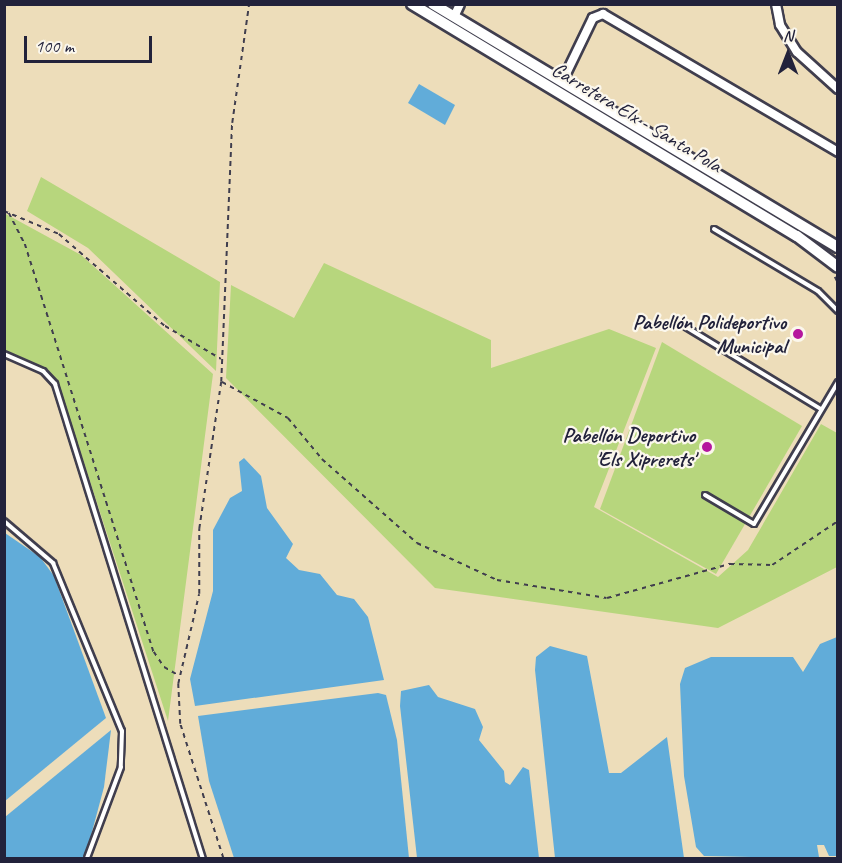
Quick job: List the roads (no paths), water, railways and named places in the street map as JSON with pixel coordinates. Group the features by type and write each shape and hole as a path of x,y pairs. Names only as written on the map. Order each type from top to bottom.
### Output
{"main road":[{"name":"Carretera Elx - Santa Pola","path":"412,4 797,236 837,267"},
{"name":"Carretera Elx - Santa Pola","path":"433,4 837,247"}],"street":[{"path":"454,17 460,4"},
{"path":"776,4 780,25 796,52 837,89"},
{"path":"562,82 593,18 603,14 837,152"}],"lane":[{"path":"714,229 818,291 837,311"},
{"path":"686,327 821,409"},
{"path":"4,354 43,371 55,384 203,858"},
{"path":"705,495 753,524 837,382"},
{"path":"4,520 53,563 122,731 121,767 87,858"}],"water":[{"path":"419,84 455,105 445,125 408,103"},
{"path":"244,458 261,476 267,508 293,544 286,558 299,570 320,574 337,595 354,599 368,617 384,680 195,706 190,679 213,591 213,530 230,498 242,491 239,462"},
{"path":"5,533 40,557 54,576 106,718 5,801"},
{"path":"837,637 837,856 829,856 824,845 817,845 819,857 810,858 704,856 696,847 684,776 680,684 685,668 711,657 793,657 803,672 820,644"},
{"path":"550,646 587,656 609,773 621,773 667,737 684,858 555,858 535,670 536,657"},
{"path":"429,685 438,697 475,709 483,727 479,740 504,771 505,782 510,785 523,767 529,770 539,858 417,858 400,706 401,691"},
{"path":"378,693 386,695 397,740 409,858 234,858 209,781 198,716"},
{"path":"111,730 104,787 85,858 5,858 5,817"}],"place":[{"name":"Pabellón Polideportivo Municipal","path":"798,334"},
{"name":"Pabellón Deportivo 'Els Xiprerets'","path":"707,447"}]}
